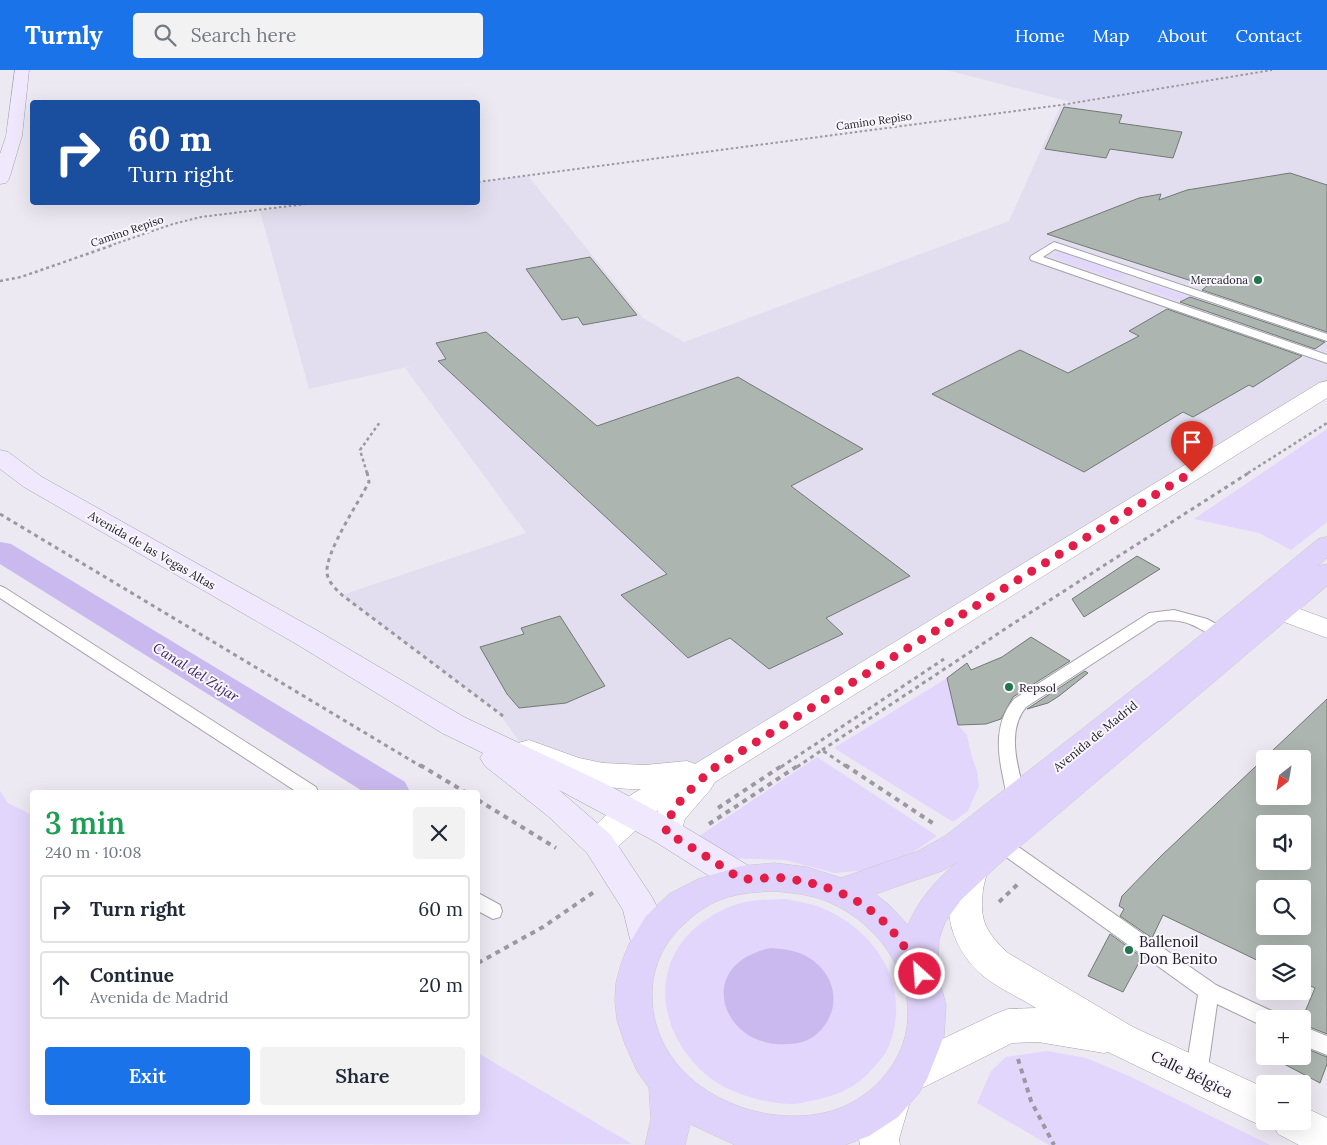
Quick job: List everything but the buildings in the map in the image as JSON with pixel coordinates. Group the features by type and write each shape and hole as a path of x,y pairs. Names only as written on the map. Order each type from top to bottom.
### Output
{"main road":[{"name":"Avenida de Madrid","path":"920,974 923,931 940,899 971,869 1230,639 1327,545"},
{"name":"Avenida de Madrid","path":"841,892 930,861 957,845 1174,672 1281,611 1327,572"},
{"path":"775,877 809,881 841,892 867,907 889,926 907,949 920,974 927,1007 924,1041 900,1086 871,1113 848,1124 822,1132 782,1140 733,1126 698,1108 668,1083 644,1049 633,1011 635,973 648,939 666,917 688,899 713,886 742,879 775,877"},
{"path":"665,1145 671,1119 668,1083"}],"street":[{"path":"0,179 14,136 22,70"},
{"path":"599,844 642,803 711,770 1327,388"},
{"name":"Avenida de las Vegas Altas","path":"0,457 33,482 308,638 453,725"},
{"path":"1281,611 1327,629"},
{"path":"453,725 578,770 616,776 659,777 711,770"},
{"path":"453,725 597,794 670,834 742,879"},
{"path":"453,725 560,808 599,844 640,907 648,939"},
{"path":"670,834 666,821 676,807 711,770"},
{"path":"971,869 966,890 965,914 968,929 978,947 996,964 1120,1039"},
{"path":"880,1145 879,1139 900,1086 1008,1026 1038,1025 1120,1039"},
{"name":"Calle Bélgica","path":"1120,1039 1256,1104"},
{"path":"1311,1130 1327,1138"}],"lane":[{"path":"1327,338 1054,246 1035,258 1327,359"},
{"path":"1127,290 1145,277"},
{"path":"0,591 307,790"},
{"path":"1017,799 1008,763 1008,732 1011,716 1020,703 1154,616 1171,614 1194,619 1230,639"},
{"path":"1001,844 1209,991 1256,1013"},
{"path":"1196,1075 1209,991"},
{"path":"1311,1039 1327,1046"}],"path":[{"name":"Camino Repiso","path":"480,182 1061,105 1272,70"},
{"name":"Camino Repiso","path":"0,282 28,275 173,224 201,217 298,205"},
{"path":"1191,503 1327,417"},
{"path":"380,422 360,450 369,482 332,552 327,570 331,584 350,601 520,728 525,750"},
{"path":"822,750 1003,630 1327,423"},
{"path":"0,514 462,790"},
{"path":"670,834 946,658"},
{"path":"480,962 543,927 619,874"}],"shaded area":[{"path":"947,70 1327,70 1327,388 711,770 659,777 525,750 499,713 342,595 526,533 405,368 421,364 309,389 260,211 301,205 480,205 480,182 528,176 643,318 684,342 1009,221 1061,105 1074,103"},
{"path":"1059,252 1126,275 1119,280 1052,256"},
{"path":"1153,285 1318,342 1312,346 1147,289"},
{"path":"1327,429 1327,522 1291,550 1259,533 1194,519"},
{"path":"947,678 958,725 967,735 979,786 968,811 953,822 834,748"},
{"path":"817,757 937,836 904,858 867,870 835,873 785,860 727,858 695,839"},
{"path":"0,791 8,803 30,814 30,1115 480,1115 480,1054 632,1144 0,1145"},
{"path":"785,899 822,908 842,918 859,931 874,947 885,964 893,984 896,1004 895,1026 888,1048 866,1076 844,1091 794,1104 782,1104 751,1097 730,1090 713,1080 695,1063 680,1044 671,1023 666,1002 666,980 672,958 685,939 704,921 720,911 745,902"},
{"path":"771,948 792,951 804,955 815,962 823,970 833,991 831,1013 826,1023 818,1033 804,1041 787,1044 764,1042 746,1033 733,1020 725,1004 724,987 731,970 746,957"},
{"path":"1047,1051 1086,1058 1129,1076 1270,1145 1049,1145 977,1103 991,1071 1006,1057"}],"waterway":[{"name":"Canal del Zújar","path":"0,551 389,790"}],"place":[{"name":"Mercadona","path":"1258,280"},
{"name":"Repsol","path":"1009,687"},
{"name":"Ballenoil Don Benito","path":"1129,950"}],"route":[{"path":"920,974 907,949 889,926 867,907 841,892 809,881 775,877 742,879 666,832 666,821 676,807 711,770 751,743 1192,472"}]}
